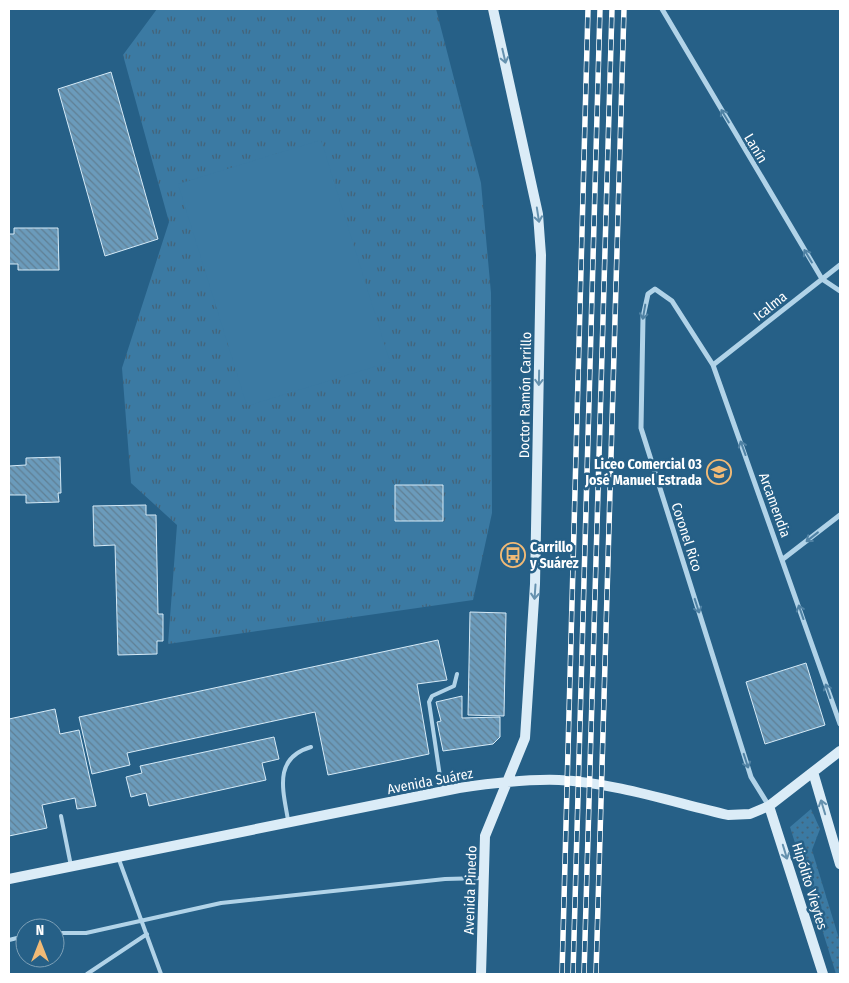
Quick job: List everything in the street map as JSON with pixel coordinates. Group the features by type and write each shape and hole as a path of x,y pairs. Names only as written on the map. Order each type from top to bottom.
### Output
{"main road":[{"name":"Doctor Ramón Carrillo","path":"493,9 538,214 541,255 535,584 526,738 508,782"},
{"name":"Avenida Suárez","path":"9,879 443,792 508,782 558,780 605,786 728,815 750,814 770,806 840,751"},
{"path":"813,772 840,864"},
{"name":"Avenida Pinedo","path":"481,974 485,836 508,782"},
{"name":"Hipólito Vieytes","path":"770,806 823,974"}],"street":[{"name":"Lanín","path":"662,9 822,279 840,291"},
{"name":"Icalma","path":"713,365 840,265"},
{"name":"Coronel Rico","path":"672,301 656,289 648,294 643,317 641,428 751,777 770,806"},
{"name":"Arcamendia","path":"672,301 713,365 840,724"},
{"path":"783,559 840,515"}],"lane":[{"path":"443,792 429,702 432,696 454,686 457,674"},
{"path":"288,823 282,775 288,761 299,750 311,746"},
{"path":"60,816 71,866"},
{"path":"117,856 161,974"},
{"path":"65,933 86,933 141,919 221,903 445,880 483,878"},
{"path":"87,974 146,934"}],"green space":[{"path":"157,9 436,9 481,183 491,293 492,513 473,600 168,644 177,525 131,483 122,368 169,222 123,55"},
{"path":"321,140 390,362 247,406 178,184"},
{"path":"811,809 820,829 812,850 840,942 840,974 836,974 790,827"}],"building":[{"path":"111,72 158,239 105,256 58,89"},
{"path":"14,228 58,228 59,270 18,270 18,264 9,264 9,234 14,234"},
{"path":"60,457 61,493 58,493 59,502 26,503 26,495 9,495 9,466 26,465 26,458"},
{"path":"395,485 443,485 443,521 395,521"},
{"path":"146,505 146,515 156,515 158,614 163,614 163,641 157,641 157,654 118,655 115,545 94,546 93,506"},
{"path":"470,612 506,613 504,716 468,715"},
{"path":"438,640 447,680 417,684 429,754 328,775 315,712 127,753 130,765 92,774 79,717"},
{"path":"806,663 825,725 765,744 746,682"},
{"path":"462,696 462,718 500,717 500,737 493,744 443,751 437,722 441,721 436,702"},
{"path":"55,709 60,734 79,730 96,806 77,809 75,798 42,805 47,828 9,836 9,719"},
{"path":"274,737 279,759 262,763 266,780 149,806 146,793 131,797 126,777 142,773 140,766"}],"railway":[{"path":"562,974 588,9"},
{"path":"573,974 600,9"},
{"path":"584,974 612,9"},
{"path":"596,974 624,9"}],"place":[{"name":"Liceo Comercial 03 José Manuel Estrada","path":"719,472"},
{"name":"Carrillo y Suárez","path":"513,555"}]}
